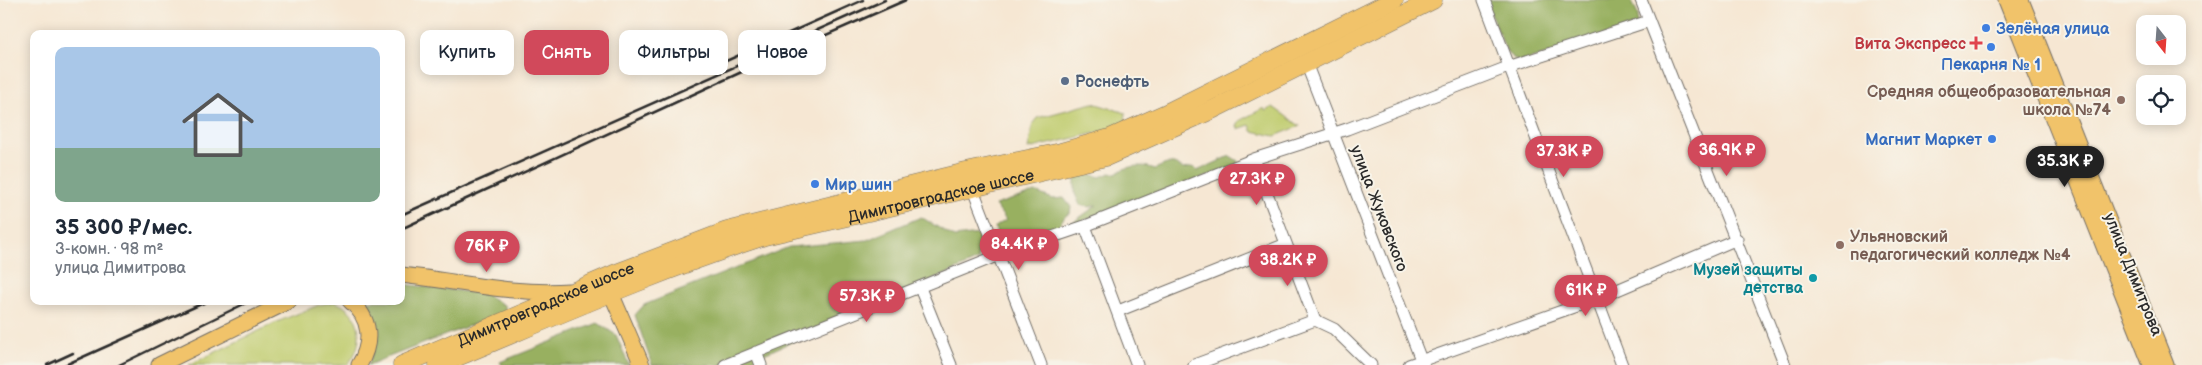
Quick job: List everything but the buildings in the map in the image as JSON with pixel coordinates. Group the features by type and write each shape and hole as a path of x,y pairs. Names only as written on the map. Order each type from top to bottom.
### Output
{"highway":[{"name":"Димитровградское шоссе","path":"438,365 727,231 958,174 1061,152 1110,138 1164,114 1394,0"},
{"name":"Димитровградское шоссе","path":"402,365 575,291 608,285 765,236 972,187 1089,162 1120,152 1174,128 1433,0"},
{"path":"1299,47 1306,63"}],"main road":[{"name":"улица Димитрова","path":"2006,0 2166,365"},
{"name":"улица Димитрова","path":"2022,0 2151,365"},
{"path":"405,276 507,291 538,293 575,291"},
{"path":"608,285 642,365"},
{"path":"159,365 281,305"},
{"path":"354,305 362,314 369,332 366,349 359,365"}],"street":[{"path":"1484,0 1622,365"},
{"path":"1642,0 1785,365"},
{"path":"725,365 999,255 1085,226 1254,159 1333,133 1508,67 1649,21"},
{"name":"улица Жуковского","path":"1306,63 1422,363"},
{"path":"1254,159 1315,320 1334,329 1371,365"},
{"path":"972,187 1041,365"},
{"path":"1085,226 1138,365"},
{"path":"1409,365 1422,363 1596,299 1737,240"},
{"path":"1118,311 1286,244"},
{"path":"920,288 951,365"},
{"path":"1194,365 1315,320"},
{"path":"756,352 762,365"}],"green space":[{"path":"1485,0 1631,0 1638,15 1637,25 1519,63 1507,53"},
{"path":"1093,103 1126,113 1125,122 1108,130 1028,149 1033,123 1037,118"},
{"path":"1273,107 1300,126 1275,136 1252,131 1250,125 1238,129 1239,121 1264,108 1265,111"},
{"path":"1230,156 1238,161 1237,166 1068,226 1097,205 1089,207 1080,205 1075,194 1075,176 1093,175 1100,177 1110,173 1116,174 1130,167 1140,166 1155,169 1169,164 1175,164 1183,169 1194,167 1197,171"},
{"path":"1035,192 1053,199 1064,198 1071,207 1070,213 1052,233 1011,251 999,242 995,227 1006,220 995,205"},
{"path":"921,217 954,237 979,234 978,260 739,365 652,365 635,315 644,305 789,247 867,240"},
{"path":"405,284 485,294 505,306 505,312 368,365 374,348 375,332 374,324 364,305 405,305"},
{"path":"319,305 340,305 351,313 356,321 359,330 357,348 347,365 189,365 277,322"},
{"path":"598,323 616,335 629,365 502,365 500,362"}],"railway":[{"path":"728,60 863,0"},
{"path":"405,213 885,0"},
{"path":"405,227 746,70 906,0"},
{"path":"65,365 199,305"},
{"path":"119,365 242,305"},
{"path":"47,365 73,353"}],"place":[{"name":"Зелёная улица","path":"1986,28"},
{"name":"Вита Экспресс","path":"1976,43"},
{"name":"Пекарня № 1","path":"1991,47"},
{"name":"Роснефть","path":"1065,81"},
{"name":"Средняя общеобразовательная школа №74","path":"2121,100"},
{"name":"Магнит Маркет","path":"1992,139"},
{"name":"Мир шин","path":"815,184"},
{"name":"Ульяновский педагогический колледж №4","path":"1840,245"},
{"name":"Музей защиты детства","path":"1813,278"}]}
